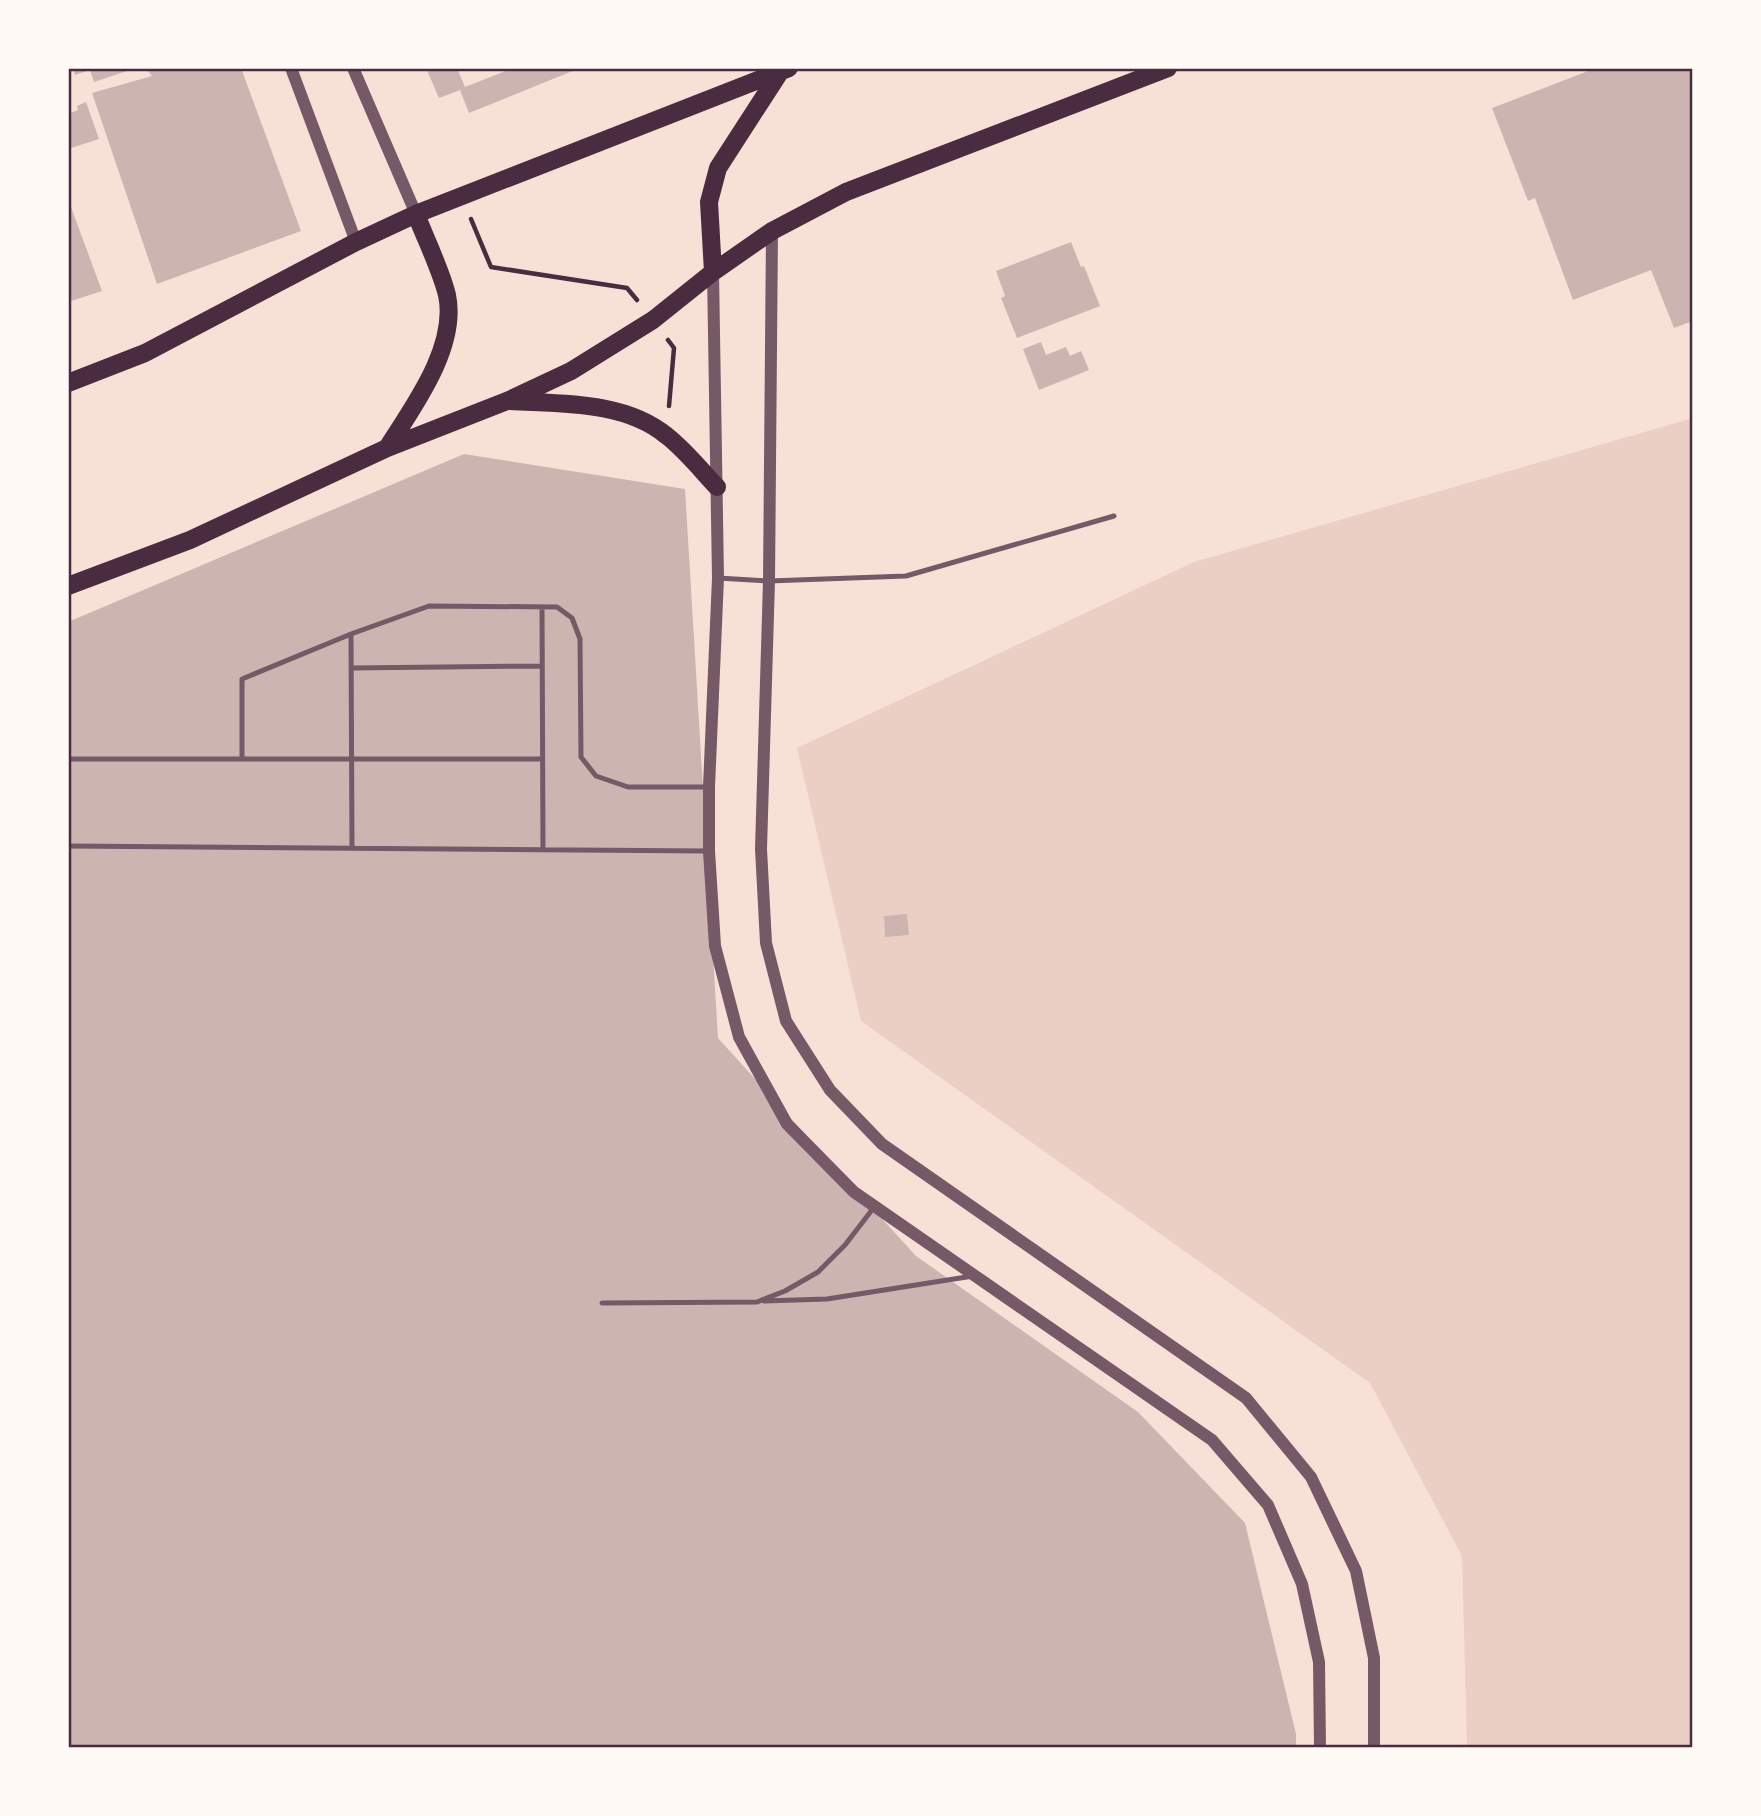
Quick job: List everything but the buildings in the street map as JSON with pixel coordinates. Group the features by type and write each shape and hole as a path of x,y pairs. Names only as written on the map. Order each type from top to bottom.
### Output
{"main road":[{"path":"68,586 190,541 387,448 507,401 571,371 653,320 713,272 772,231 846,192 1168,68"},
{"path":"68,383 145,353 356,242 416,214 784,70"},
{"path":"713,272 709,202 718,168 784,70"},
{"path":"387,448 428,383 447,330 447,296 416,214"},
{"path":"507,401 596,407 638,419 667,435 717,487"}],"street":[{"path":"291,68 356,242"},
{"path":"353,68 416,214"},
{"path":"772,231 769,581 761,849 766,943 786,1021 830,1090 882,1144 1246,1398 1303,1468 1311,1478 1356,1571 1374,1658 1374,1748"},
{"path":"713,272 718,578 709,786 709,851 715,946 739,1037 787,1124 854,1192 1212,1440 1268,1505 1302,1584 1319,1662 1320,1748"}],"lane":[{"path":"718,578 769,581 906,576 1114,516"},
{"path":"242,759 242,679 351,634 429,606 557,607 572,618 580,639 581,757 596,776 628,786 709,786"},
{"path":"542,607 542,850"},
{"path":"351,634 352,848"},
{"path":"351,668 542,666"},
{"path":"68,759 542,759"},
{"path":"68,846 709,851"},
{"path":"757,1302 818,1272 845,1245 875,1206"},
{"path":"603,1303 827,1299 975,1276"}],"path":[{"path":"460,196 491,267 628,288 674,348 667,435"}],"shaded area":[{"path":"1693,418 1693,1748 1467,1748 1462,1556 1370,1383 861,1021 797,748 1194,562"}]}
